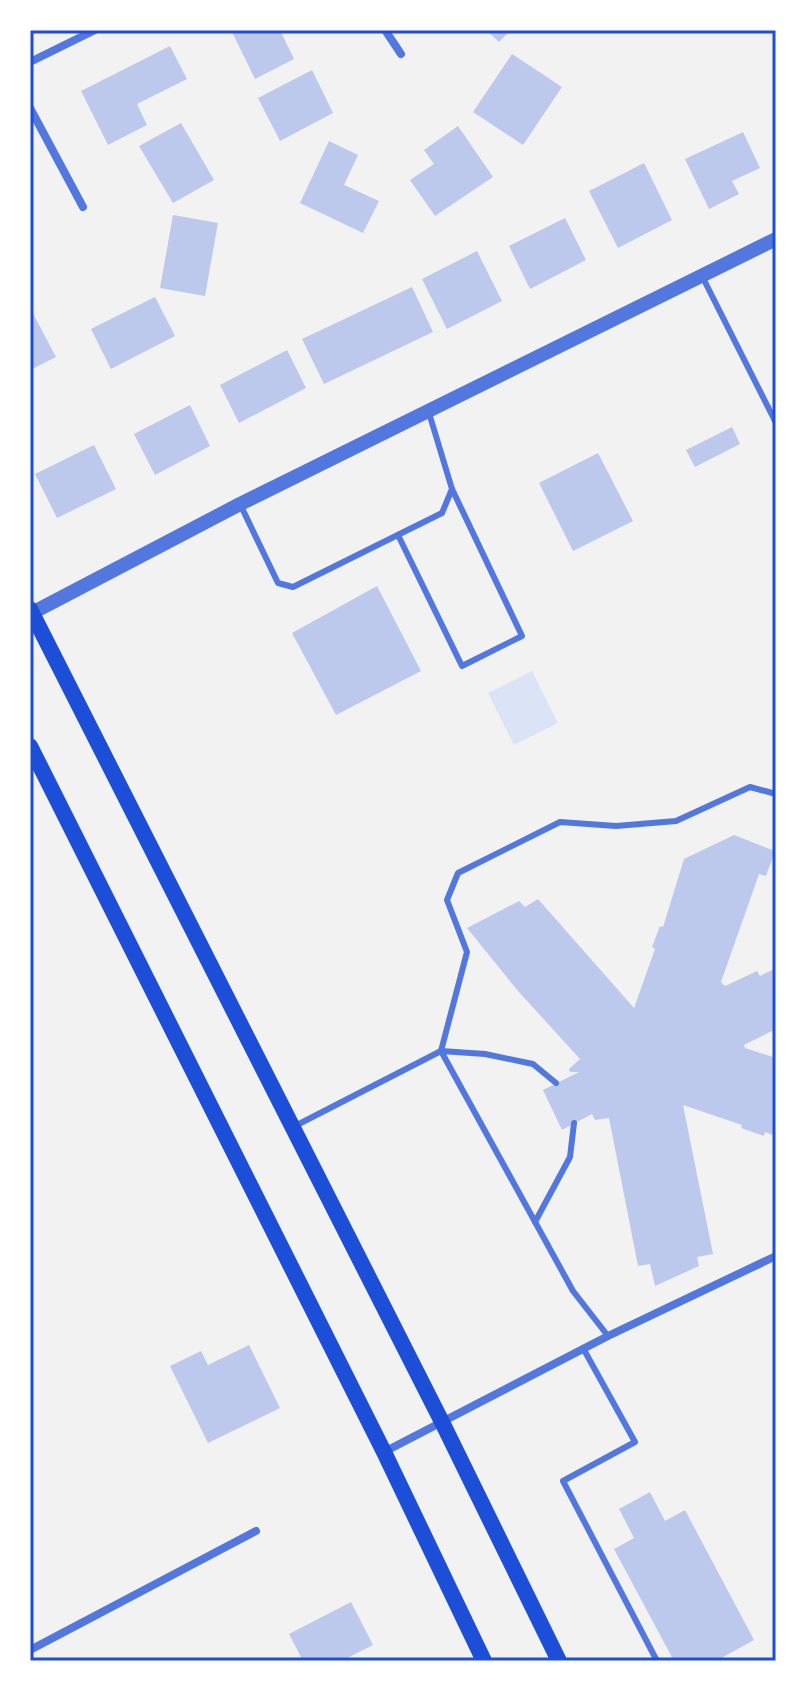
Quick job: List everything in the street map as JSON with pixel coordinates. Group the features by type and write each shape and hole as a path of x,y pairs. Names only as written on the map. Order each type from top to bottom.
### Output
{"main road":[{"path":"31,612 442,1422 559,1661"},
{"path":"30,746 384,1452 484,1661"}],"street":[{"path":"30,62 95,30"},
{"path":"385,30 401,54"},
{"path":"30,108 83,207"},
{"path":"31,612 240,504 776,239"},
{"path":"384,1452 583,1348 776,1256"},
{"path":"30,1650 256,1531"}],"lane":[{"path":"702,276 776,423"},
{"path":"398,535 462,666 522,636 452,489 428,410"},
{"path":"240,504 278,583 293,587 442,513 452,489"},
{"path":"608,1336 573,1291 441,1051 467,952 447,900 458,873 560,822 616,826 676,821 750,787 776,794"},
{"path":"291,1128 441,1051 485,1054 533,1064 556,1083"},
{"path":"535,1222 570,1157 574,1123"},
{"path":"583,1348 635,1442 563,1481 657,1661"}],"shaded area":[{"path":"532,671 558,723 514,745 488,693"}],"building":[{"path":"231,30 280,30 294,59 255,79"},
{"path":"486,30 511,30 499,42"},
{"path":"170,46 187,79 137,104 147,125 108,145 81,91"},
{"path":"512,54 562,87 523,145 473,112"},
{"path":"312,70 333,113 280,141 258,98"},
{"path":"181,123 214,180 173,203 139,146"},
{"path":"458,126 493,177 435,216 410,180 434,164 424,150"},
{"path":"743,132 760,168 732,181 739,194 709,209 685,159"},
{"path":"329,141 358,155 344,185 379,201 363,233 300,203"},
{"path":"644,163 672,220 618,248 589,191"},
{"path":"173,215 218,223 205,296 160,288"},
{"path":"565,218 586,260 530,289 509,246"},
{"path":"477,251 502,301 447,329 422,279"},
{"path":"412,287 433,332 324,384 302,339"},
{"path":"155,297 175,336 111,369 91,329"},
{"path":"30,308 56,357 30,370"},
{"path":"287,350 306,388 239,423 220,385"},
{"path":"190,405 210,446 155,475 134,434"},
{"path":"732,427 740,444 695,467 686,450"},
{"path":"94,445 116,489 57,518 35,474"},
{"path":"598,453 633,521 573,551 539,483"},
{"path":"377,586 421,671 336,715 292,633"},
{"path":"734,835 775,851 766,876 759,874 721,982 725,986 757,971 760,976 776,968 776,1029 744,1045 745,1048 776,1058 776,1136 765,1132 764,1136 741,1128 742,1125 683,1105 713,1254 697,1257 699,1266 655,1286 650,1264 638,1266 609,1118 595,1120 592,1114 562,1130 543,1090 579,1072 570,1072 569,1069 580,1059 518,991 467,928 519,901 525,907 538,899 634,1008 684,859"},
{"path":"249,1345 280,1408 208,1443 170,1366 201,1351 208,1365"},
{"path":"650,1492 665,1521 685,1510 754,1640 716,1661 674,1661 614,1549 634,1538 619,1509"},
{"path":"351,1602 373,1645 347,1658 349,1661 303,1661 289,1634"}]}
